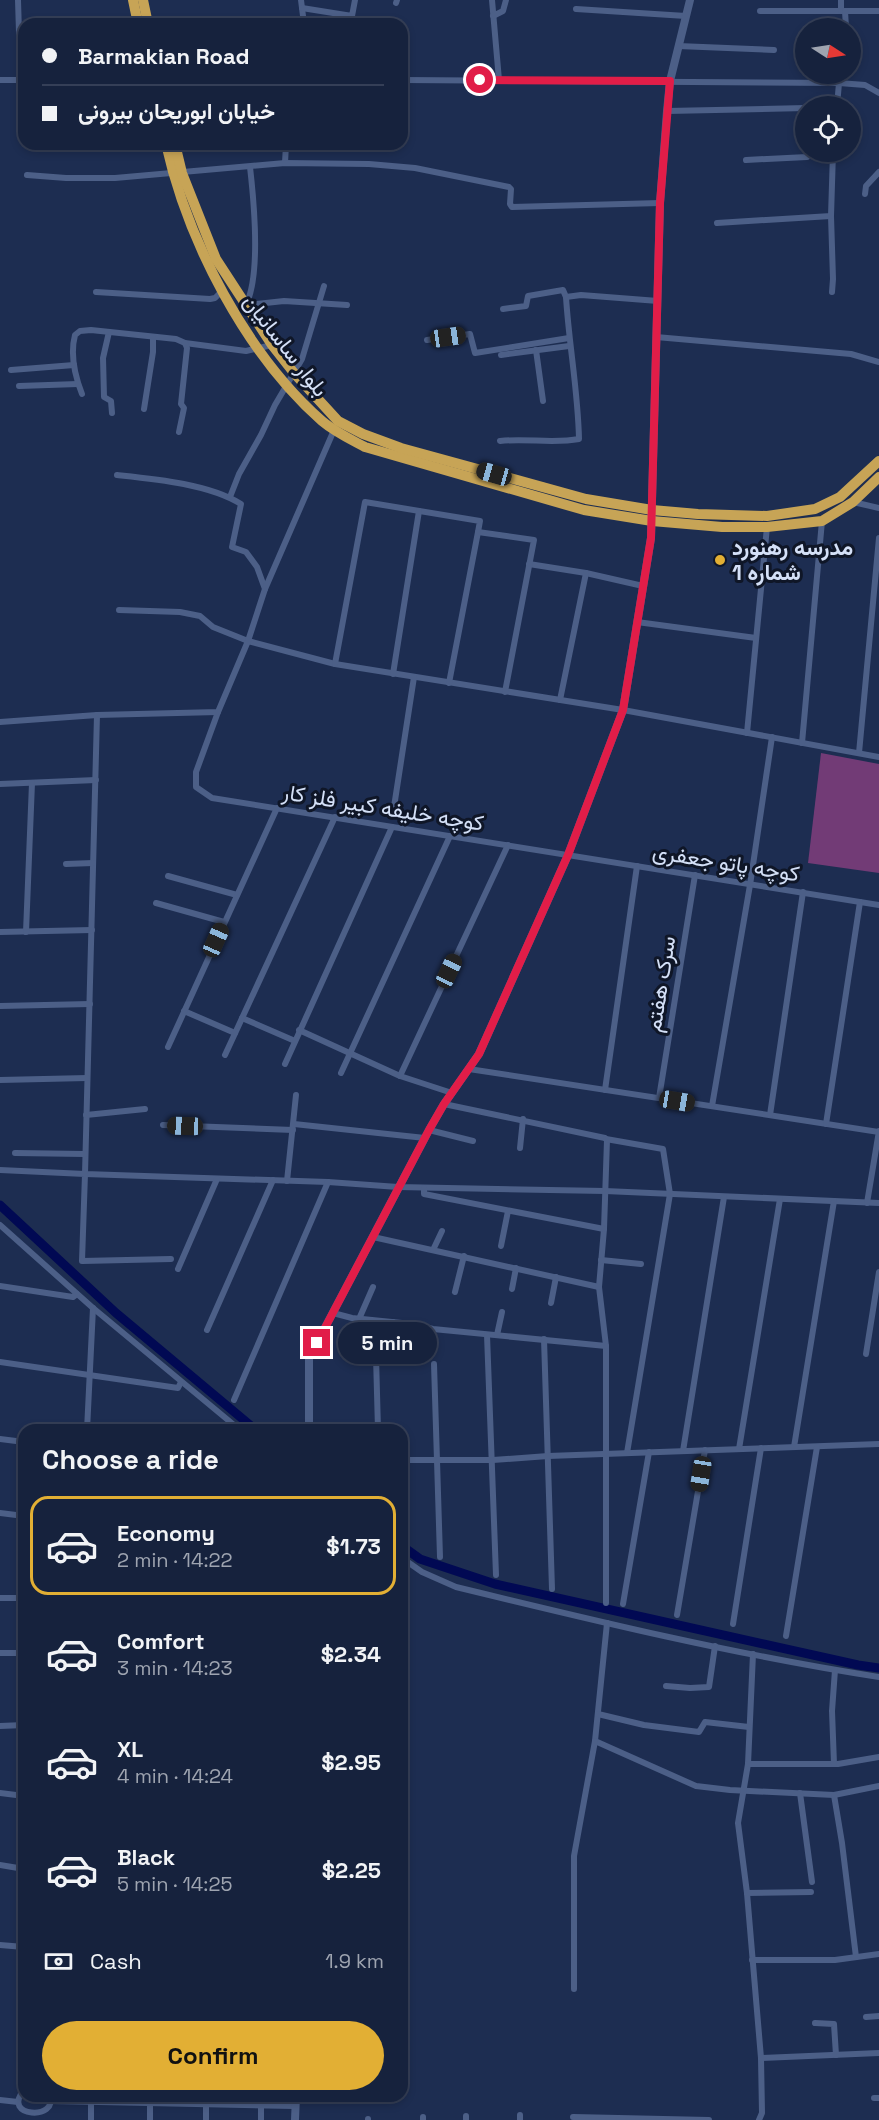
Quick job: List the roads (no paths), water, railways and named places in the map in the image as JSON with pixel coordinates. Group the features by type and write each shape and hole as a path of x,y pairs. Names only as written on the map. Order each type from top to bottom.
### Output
{"highway":[{"path":"133,0 137,18"},
{"path":"143,0 147,18"},
{"name":"بلوار ساسانیان","path":"168,150 216,259 272,345 336,425"},
{"name":"بلوار ساسانیان","path":"175,150 177,173 196,237 221,292 258,348 287,384 321,420 401,448 586,499 652,515 722,527 767,527 822,521 853,502 879,477"},
{"name":"بلوار ساسانیان","path":"652,515 767,516 815,509 840,497 879,461"}],"street":[{"path":"18,0 19,18"},
{"path":"301,0 303,18"},
{"path":"302,8 350,16 353,14 355,0"},
{"path":"492,0 499,80"},
{"path":"493,16 503,11 506,0"},
{"path":"309,1424 309,1358 427,1134 444,1104 479,1054 568,855 623,710 652,515 660,203 667,111 670,81 690,0"},
{"path":"842,0 844,18"},
{"path":"576,9 686,16"},
{"path":"760,11 879,11"},
{"path":"678,46 774,50"},
{"path":"0,80 18,80"},
{"path":"408,80 795,82"},
{"path":"852,84 865,85 879,93"},
{"path":"667,111 795,108"},
{"path":"285,164 286,150"},
{"path":"746,160 795,158"},
{"path":"832,292 834,279 831,216 833,162"},
{"path":"27,175 66,178 177,173 285,164 369,164 415,168 509,187 511,189 510,204 513,207 660,203"},
{"path":"250,167 254,265 253,287 246,305 273,301 346,305"},
{"path":"865,194 866,186 879,172"},
{"path":"717,223 831,216"},
{"path":"230,497 239,474 302,359 324,286"},
{"path":"500,441 579,440 577,392 564,290 528,296 526,306 503,309"},
{"path":"96,292 210,299 215,298 221,292"},
{"path":"566,297 580,295 658,301"},
{"path":"82,394 74,365 73,341 75,334 80,331 91,330 176,339 185,343 246,351 272,345"},
{"path":"109,332 103,358 103,378 104,396 111,401 112,413"},
{"path":"427,340 470,334 475,352 569,342"},
{"path":"144,409 153,337"},
{"path":"656,337 851,354 879,362"},
{"path":"501,355 569,342"},
{"path":"179,432 184,408 181,404 187,348 185,343"},
{"path":"536,350 543,401"},
{"path":"11,370 74,365"},
{"path":"19,386 78,384"},
{"path":"0,722 97,715 218,712 248,641 265,589 336,425"},
{"path":"117,475 152,479 230,497 241,504 232,547 246,552 257,567 265,589"},
{"path":"335,664 365,502 480,521 449,683"},
{"path":"853,502 879,508"},
{"path":"393,674 419,511"},
{"path":"802,743 822,521"},
{"path":"747,733 767,527"},
{"path":"478,532 534,540 505,692"},
{"path":"859,753 879,538"},
{"path":"529,564 586,573 643,586"},
{"path":"560,700 586,573"},
{"path":"119,610 180,612 200,616 213,627 248,641 335,664 623,710 879,757"},
{"path":"637,622 756,638"},
{"path":"394,807 414,677"},
{"name":"کوچه خلیفه کبیر فلز کار","path":"218,712 196,772 196,788 212,798 568,855"},
{"path":"97,715 82,1261 171,1259"},
{"path":"712,1106 750,885 772,737"},
{"path":"0,784 96,780"},
{"path":"26,932 32,783"},
{"path":"168,1047 277,808"},
{"path":"225,1055 335,817"},
{"path":"285,1064 392,827"},
{"path":"341,1072 450,836"},
{"path":"400,1076 508,845"},
{"name":"کوچه پاتو جعفری","path":"568,855 879,905"},
{"path":"66,864 93,863"},
{"path":"605,1090 637,866"},
{"name":"سرک هفتم","path":"659,1098 695,875"},
{"path":"168,876 237,895"},
{"path":"770,1115 803,892"},
{"path":"826,1124 860,902"},
{"path":"156,903 224,922"},
{"path":"0,932 92,930"},
{"path":"0,1006 90,1004"},
{"path":"184,1011 235,1033"},
{"path":"242,1018 295,1041"},
{"path":"299,1030 400,1076 452,1093"},
{"path":"469,1069 879,1132 867,1203"},
{"path":"0,1080 87,1078"},
{"path":"287,1181 296,1095"},
{"path":"444,1104 663,1149 670,1194 627,1453"},
{"path":"86,1115 145,1108"},
{"path":"520,1148 523,1119"},
{"path":"163,1125 294,1127 427,1134 473,1141"},
{"path":"606,1139 604,1229 599,1287 606,1347 608,1454 606,1603"},
{"path":"15,1154 85,1154"},
{"path":"0,1170 328,1182 424,1188 443,1186 605,1191 879,1203"},
{"path":"178,1269 217,1179"},
{"path":"207,1330 273,1180"},
{"path":"234,1400 328,1182"},
{"path":"424,1188 424,1194 604,1229"},
{"path":"683,1451 724,1197"},
{"path":"739,1449 780,1199"},
{"path":"794,1447 834,1202"},
{"path":"501,1246 508,1211"},
{"path":"0,1225 93,1308 233,1424"},
{"path":"433,1250 442,1231"},
{"path":"373,1237 599,1287"},
{"path":"455,1292 464,1257"},
{"path":"601,1260 641,1264"},
{"path":"512,1289 516,1268"},
{"path":"866,1354 879,1272"},
{"path":"551,1303 556,1277"},
{"path":"0,1286 73,1297 77,1293"},
{"path":"359,1319 373,1287"},
{"path":"87,1424 93,1308"},
{"path":"333,1312 359,1319 428,1328 606,1347"},
{"path":"497,1335 502,1312"},
{"path":"382,1347 393,1322"},
{"path":"417,1352 428,1328"},
{"path":"487,1335 496,1575"},
{"path":"544,1339 552,1589"},
{"path":"376,1356 378,1424"},
{"path":"0,1362 178,1388 181,1382"},
{"path":"434,1364 440,1557"},
{"path":"0,1438 18,1441"},
{"path":"408,1460 493,1460 879,1444"},
{"path":"786,1636 817,1446"},
{"path":"733,1624 761,1448"},
{"path":"677,1616 705,1450"},
{"path":"623,1604 649,1452"},
{"path":"0,1513 18,1515"},
{"path":"408,1562 422,1572 456,1587 714,1646 879,1677"},
{"path":"0,1598 18,1598"},
{"path":"574,1989 574,1856 594,1741 607,1623"},
{"path":"666,1686 709,1687 714,1646"},
{"path":"0,1653 18,1653"},
{"path":"753,1654 748,1764 738,1823 747,1893 761,2058 762,2113 759,2120"},
{"path":"834,1764 832,1711 835,1670"},
{"path":"597,1714 644,1725 699,1732 705,1722 749,1727"},
{"path":"0,1726 18,1725"},
{"path":"594,1741 696,1786 834,1795 879,1786"},
{"path":"748,1764 834,1764 879,1757"},
{"path":"0,1793 18,1795"},
{"path":"800,1793 812,1882"},
{"path":"834,1795 843,1843 856,1957"},
{"path":"0,1865 18,1868"},
{"path":"747,1893 811,1892"},
{"path":"0,1945 18,1946"},
{"path":"752,1960 835,1960 879,1954"},
{"path":"867,2017 879,2016"},
{"path":"815,2023 834,2024 836,2055"},
{"path":"761,2058 879,2053"},
{"path":"0,2100 18,2102 22,2114 34,2119 44,2115 49,2109 50,2102"},
{"path":"91,2102 91,2120"},
{"path":"135,2102 295,2106"},
{"path":"261,2102 261,2120"},
{"path":"295,2102 295,2120"},
{"path":"150,2103 150,2120"},
{"path":"206,2105 206,2120"},
{"path":"573,2117 709,2120"}],"waterway":[{"path":"0,1205 116,1313 249,1424"},
{"path":"408,1550 420,1559 495,1584 879,1668"}],"place":[{"name":"مدرسه رهنورد شماره 1","path":"720,560"}]}
